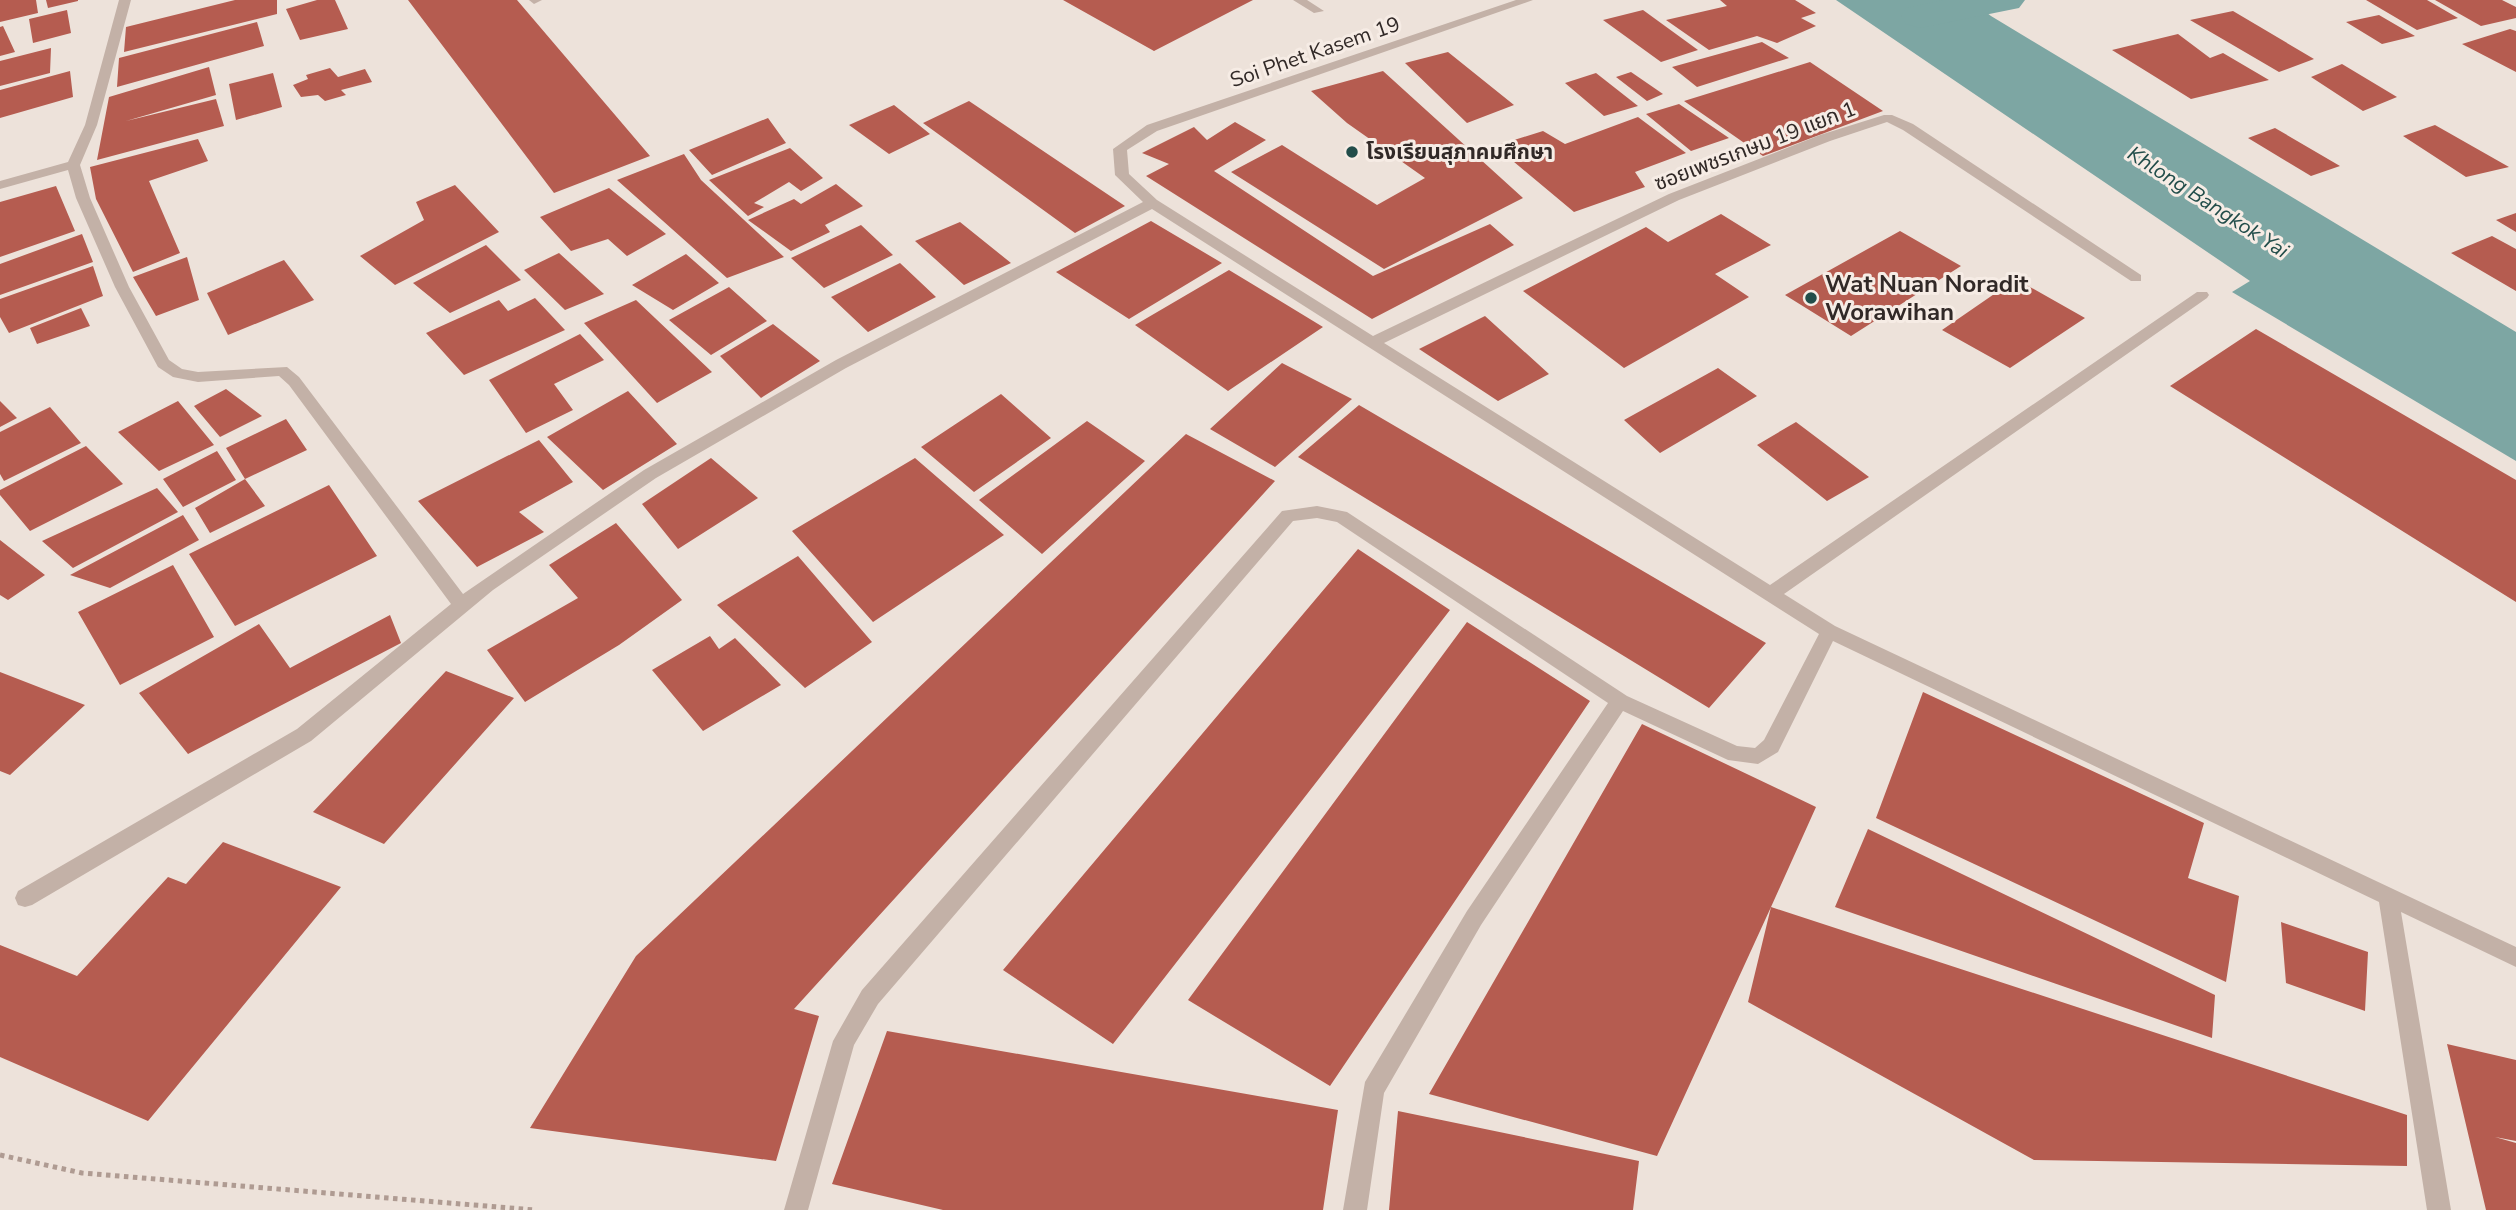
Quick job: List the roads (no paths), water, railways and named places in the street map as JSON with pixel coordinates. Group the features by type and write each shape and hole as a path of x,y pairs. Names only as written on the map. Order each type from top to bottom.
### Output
{"street":[{"path":"125,0 91,124 73,165 83,198 122,288 163,363 178,373 198,377 282,371 294,381 450,593 462,604"},
{"path":"1299,0 1318,11"},
{"name":"Soi Phet Kasem 19","path":"1153,204 1122,175 1120,149 1152,128 1527,0"},
{"name":"ซอยเพชรเกษม 19 แยก 1","path":"1371,343 1674,197 1825,138 1888,118 1908,127 2136,278"},
{"path":"0,185 73,165"},
{"path":"25,898 304,735 462,604 650,474 841,364 1153,204 1829,631 2516,957"},
{"path":"1770,594 2202,295"},
{"path":"796,1210 844,1041 870,998 1288,515 1317,512 1340,516 1620,701 1735,754 1758,756 1771,746 1829,631"},
{"path":"1355,1210 1373,1090 1474,918 1620,701"},
{"path":"2388,897 2439,1210"}],"water":[{"name":"Khlong Bangkok Yai","path":"1836,0 1970,0 1991,16 2516,332 2516,461 2232,292 2250,281"}],"waterway":[{"path":"1920,16 2006,0"}],"place":[{"name":"โรงเรียนสุภาคมศึกษา","path":"1352,152"},
{"name":"Wat Nuan Noradit Worawihan","path":"1811,298"}]}
